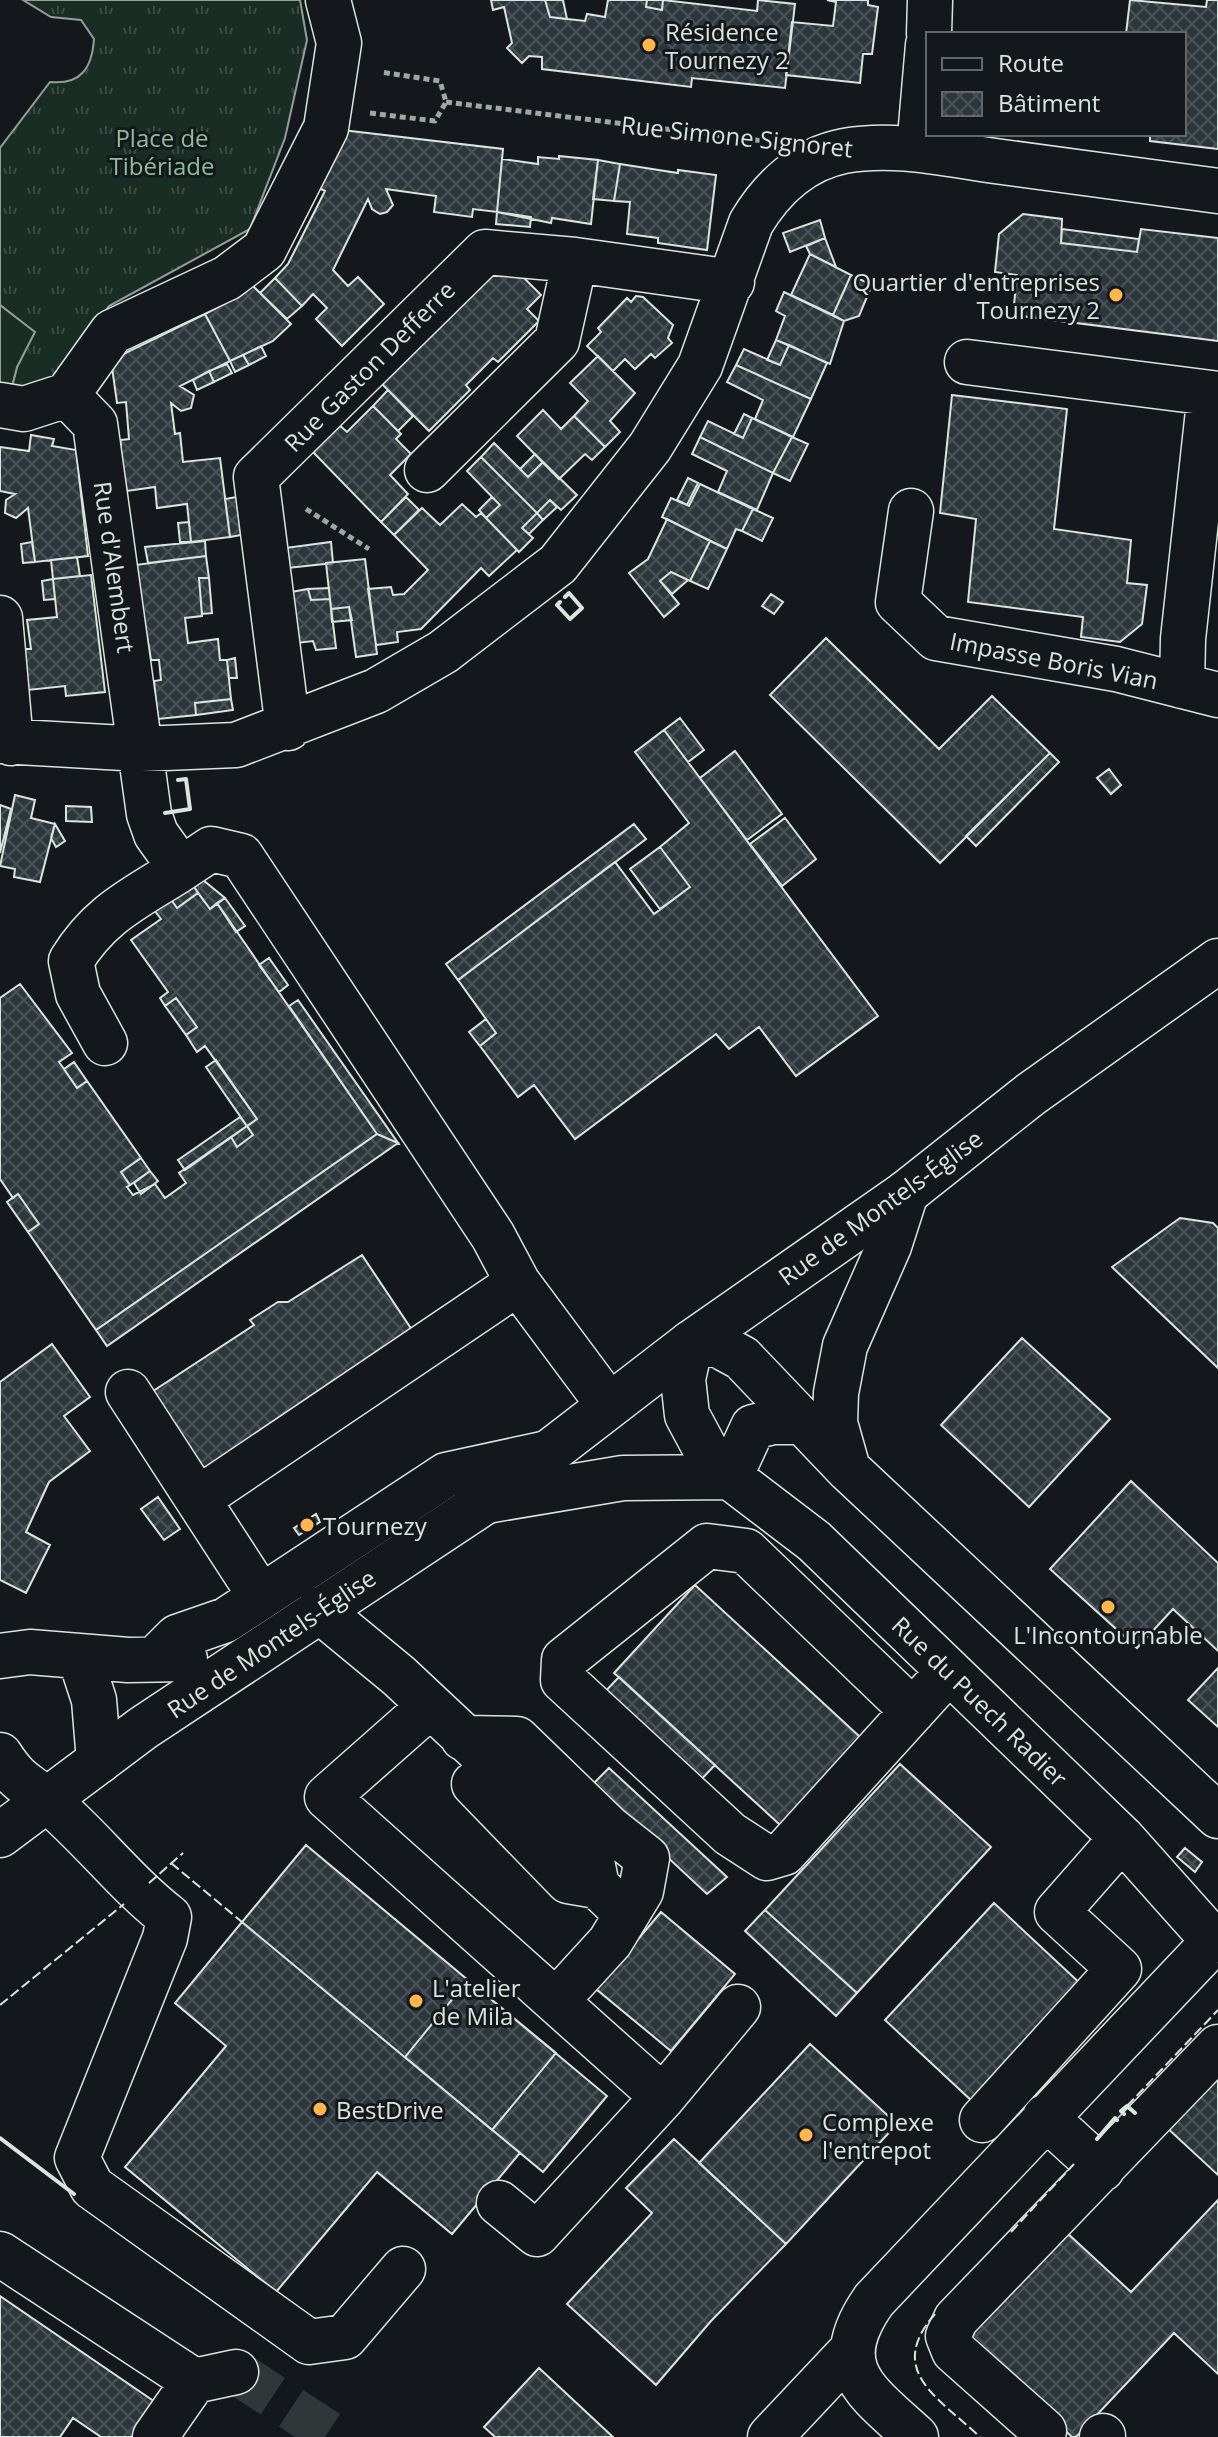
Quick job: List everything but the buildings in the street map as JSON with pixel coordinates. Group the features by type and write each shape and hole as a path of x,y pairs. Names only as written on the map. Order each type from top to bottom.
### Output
{"street":[{"path":"0,405 24,409 67,395 112,332 227,278 264,250 326,128 339,43 328,0"},
{"path":"929,32 930,0"},
{"path":"919,149 926,68"},
{"name":"Rue Simone Signoret","path":"732,282 751,223 762,204 790,176 822,158 844,151 919,149 1218,191"},
{"name":"Rue Gaston Defferre","path":"256,477 485,252 575,260 732,282"},
{"path":"427,470 557,341 575,260"},
{"path":"0,618 6,742 141,749 236,745 288,728 376,691 443,652 558,564 650,447 700,366 732,282"},
{"path":"967,362 1214,394 1183,639 1200,690"},
{"name":"Rue d'Alembert","path":"67,395 95,424 149,814 156,834 181,869"},
{"path":"256,477 288,728"},
{"name":"Impasse Boris Vian","path":"911,511 898,602 936,638 1116,669 1200,690"},
{"path":"105,1043 78,994 71,961 88,933 104,919 211,849 241,856 493,1236 518,1283 608,1404"},
{"name":"Rue de Montels-Église","path":"0,1835 99,1761 248,1658 486,1501 608,1404 906,1193 1031,1094 1218,961"},
{"path":"848,1469 835,1423 836,1393 845,1346 889,1246 906,1193"},
{"path":"198,1499 518,1283"},
{"path":"691,1343 718,1345 742,1358 848,1469 1218,1816"},
{"name":"Rue du Puech Radier","path":"691,1343 683,1379 687,1415 709,1456 730,1477 799,1527 1122,1838 1216,1939 874,2300 862,2317 851,2351"},
{"path":"128,1392 261,1597"},
{"path":"486,1501 623,1478 730,1477 753,1427 773,1422 803,1422"},
{"name":"Rue de Montels-Église","path":"155,1659 177,1637 226,1620 446,1475 543,1454"},
{"path":"764,1568 799,1527"},
{"path":"913,1711 746,1551 707,1546 564,1660 563,1680 730,1834 767,1858 784,1853 913,1711 949,1671"},
{"path":"319,1610 399,1676 591,1856 612,1900 610,1942 556,2001"},
{"path":"0,1656 30,1652 80,1657 248,1658"},
{"path":"80,1657 94,1700 99,1761"},
{"path":"429,1707 327,1797 663,2097"},
{"path":"0,1755 24,1786 47,1800 138,1893 169,1917 165,1938 77,2158 92,2187 309,2342 345,2337 403,2269"},
{"path":"982,2120 1119,1969 1057,1912 1122,1838"},
{"path":"499,2203 537,2234 663,2097 738,2007"},
{"path":"1044,2431 954,2351 948,2336 956,2319 1218,2047"},
{"path":"1045,2117 1102,2169"},
{"path":"0,2254 215,2376 155,2437"},
{"path":"770,2437 851,2351"},
{"path":"851,2351 860,2386 916,2437"}],"path":[{"path":"329,108 435,121 446,102 440,81 336,65"},
{"name":"Rue Simone Signoret","path":"446,102 767,142"},
{"path":"256,477 369,549"}],"green space":[{"name":"Place de Tibériade","path":"23,0 300,0 307,40 285,138 250,229 109,306 58,378 10,394 17,367 34,332 0,305 0,148 50,82 70,81 83,72 91,58 94,39 81,20 51,17"},
{"path":"0,305 35,332 17,367 10,394 0,392"}],"tunnel":[{"path":"236,2372 335,2437"}],"fence":[{"path":"149,1883 183,1853"},
{"path":"171,1863 242,1922"},
{"path":"0,2005 124,1904"},
{"path":"1127,2106 1218,2010"},
{"path":"1011,2232 1074,2164"},
{"path":"935,2314 921,2334 915,2352 916,2368 935,2396 980,2437"}],"wall":[{"path":"560,602 557,605 570,619 582,608 569,593 565,597"},
{"path":"165,813 190,809 186,779 178,780"},
{"path":"1124,2114 1121,2111 1127,2106 1135,2113"},
{"path":"1097,2139 1115,2118 1117,2120"},
{"path":"0,2138 74,2194"}],"place":[{"name":"Résidence Tournezy 2","path":"649,45"},
{"name":"Quartier d'entreprises Tournezy 2","path":"1116,295"},
{"name":"Tournezy","path":"307,1525"},
{"name":"L'Incontournable","path":"1108,1607"},
{"name":"L'atelier de Mila","path":"416,2001"},
{"name":"BestDrive","path":"320,2109"},
{"name":"Complexe l'entrepot","path":"806,2135"}]}
